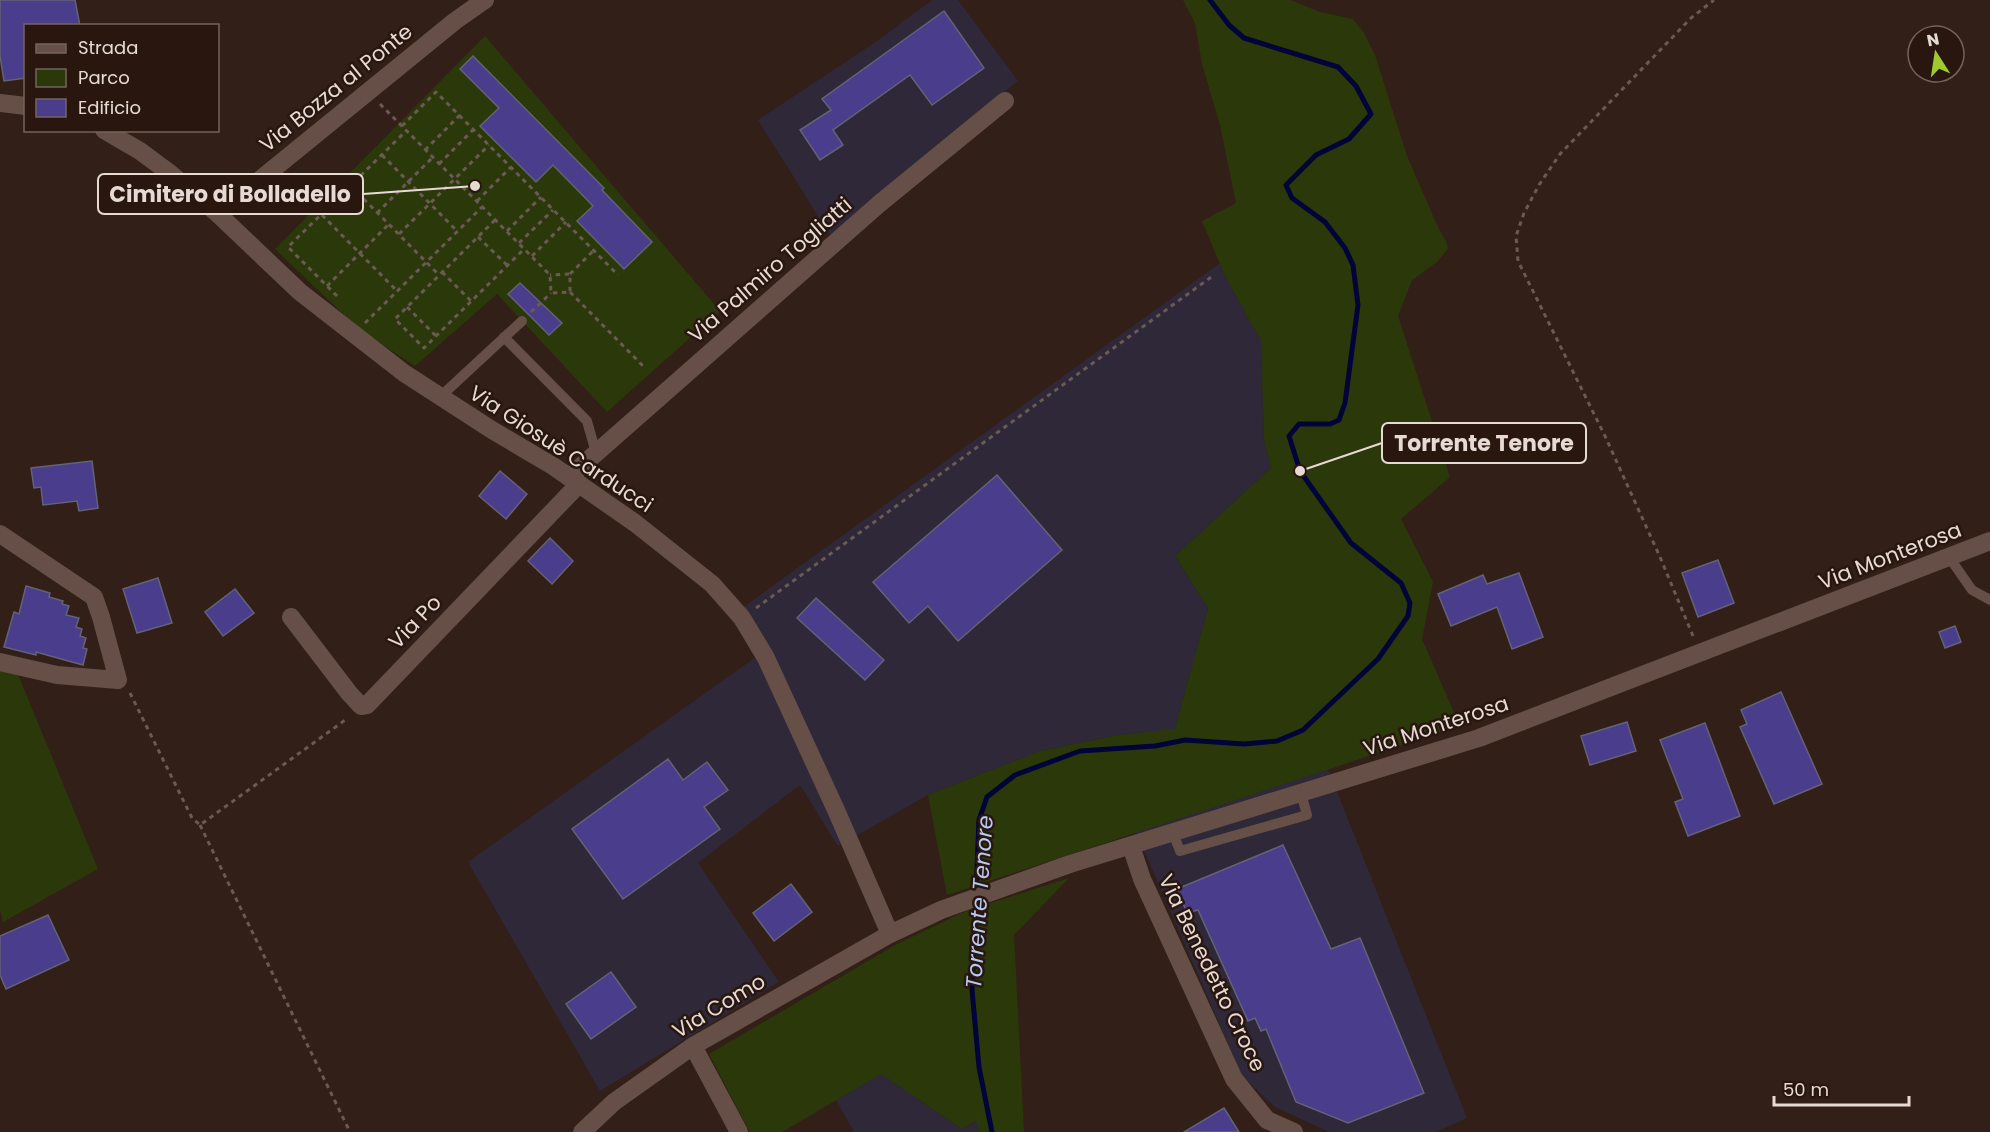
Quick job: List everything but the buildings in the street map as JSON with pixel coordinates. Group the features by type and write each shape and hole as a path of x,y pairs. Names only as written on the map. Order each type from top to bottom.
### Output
{"street":[{"name":"Via Bozza al Ponte","path":"218,214 455,21 485,0"},
{"name":"Via Palmiro Togliatti","path":"574,481 596,453 879,204 1005,101"},
{"path":"0,103 24,106"},
{"name":"Via Giosuè Carducci","path":"108,132 140,150 163,168 218,214 300,292 404,373 574,481 635,523 712,584 742,618 776,680 890,934"},
{"name":"Via Po","path":"367,705 574,481"},
{"path":"0,534 94,597 118,680 57,675 0,662"},
{"name":"Via Monterosa","path":"890,934 941,910 1013,884 1479,738 1990,541"},
{"path":"291,617 349,693 361,706 367,705"},
{"name":"Via Benedetto Croce","path":"1131,846 1142,879 1234,1079 1267,1120 1294,1132"},
{"name":"Via Como","path":"582,1132 614,1102 693,1046 890,934"},
{"path":"693,1046 740,1132"}],"lane":[{"path":"440,397 522,321"},
{"path":"504,337 587,422 596,453"},
{"path":"1949,557 1972,590 1990,600"}],"path":[{"path":"1700,654 1660,557 1605,436 1518,261 1516,236 1534,194 1560,153 1691,18 1714,0"},
{"path":"368,92 550,275 551,293"},
{"path":"402,126 436,92 618,274"},
{"path":"425,150 460,115"},
{"path":"439,164 474,129"},
{"path":"342,301 288,248 406,131"},
{"path":"399,234 489,145"},
{"path":"382,155 457,231"},
{"path":"377,213 433,157"},
{"path":"477,201 511,167"},
{"path":"351,186 426,262 471,301"},
{"path":"507,231 541,197"},
{"path":"357,316 364,324 482,207"},
{"path":"519,243 553,210"},
{"path":"322,215 397,291"},
{"path":"495,220 395,319 409,334 424,348 524,249"},
{"path":"532,256 566,222"},
{"path":"327,286 389,224"},
{"path":"478,237 507,266"},
{"path":"550,275 570,274 594,250"},
{"path":"570,274 570,292 644,368"},
{"path":"742,618 1214,275"},
{"path":"522,321 551,293 570,292"},
{"path":"407,307 436,336"},
{"path":"118,680 128,687 192,818 200,825 350,1132"},
{"path":"200,825 367,705"}],"shaded area":[{"path":"932,0 958,0 1018,81 830,235 758,120 877,41"},
{"path":"1220,263 1261,341 1264,439 1271,468 1175,556 1208,608 1175,730 1118,735 1040,751 928,795 838,846 800,785 698,863 779,982 600,1091 468,862 760,654 731,616"},
{"path":"1328,769 1467,1118 1436,1132 1329,1132 1275,1107 1242,1076 1136,832"},
{"path":"881,1074 962,1129 977,1121 979,1132 854,1132 836,1100"}],"green space":[{"path":"1183,0 1290,0 1320,12 1353,19 1364,33 1375,55 1407,156 1446,241 1448,249 1437,262 1412,280 1398,316 1450,477 1401,519 1433,582 1422,639 1460,726 947,895 928,795 1040,751 1118,735 1175,729 1208,608 1175,556 1271,468 1264,439 1261,341 1225,276 1202,221 1236,203 1220,125 1202,64 1195,23"},
{"path":"485,36 720,311 607,412 497,294 415,366 360,330 275,249"},
{"path":"0,666 17,672 98,869 3,922 0,910"},
{"path":"1069,878 1014,935 1024,1132 979,1132 976,1121 962,1129 881,1074 782,1132 750,1132 709,1054 897,944 966,911"}],"waterway":[{"name":"Torrente Tenore","path":"976,893 979,820 987,797 1015,775 1080,751 1155,746 1185,740 1244,744 1277,741 1303,730 1378,659 1408,616 1410,603 1401,583 1351,543 1300,471 1289,436 1299,424 1330,424 1339,420 1345,403 1358,305 1353,265 1345,248 1325,222 1292,198 1286,185 1316,155 1349,139 1371,114 1356,86 1338,67 1244,38 1229,25 1210,0"},
{"name":"Torrente Tenore","path":"976,902 972,990 979,1067 992,1132"}],"place":[{"name":"Cimitero di Bolladello","path":"475,186"},
{"name":"Torrente Tenore","path":"1300,471"}]}
